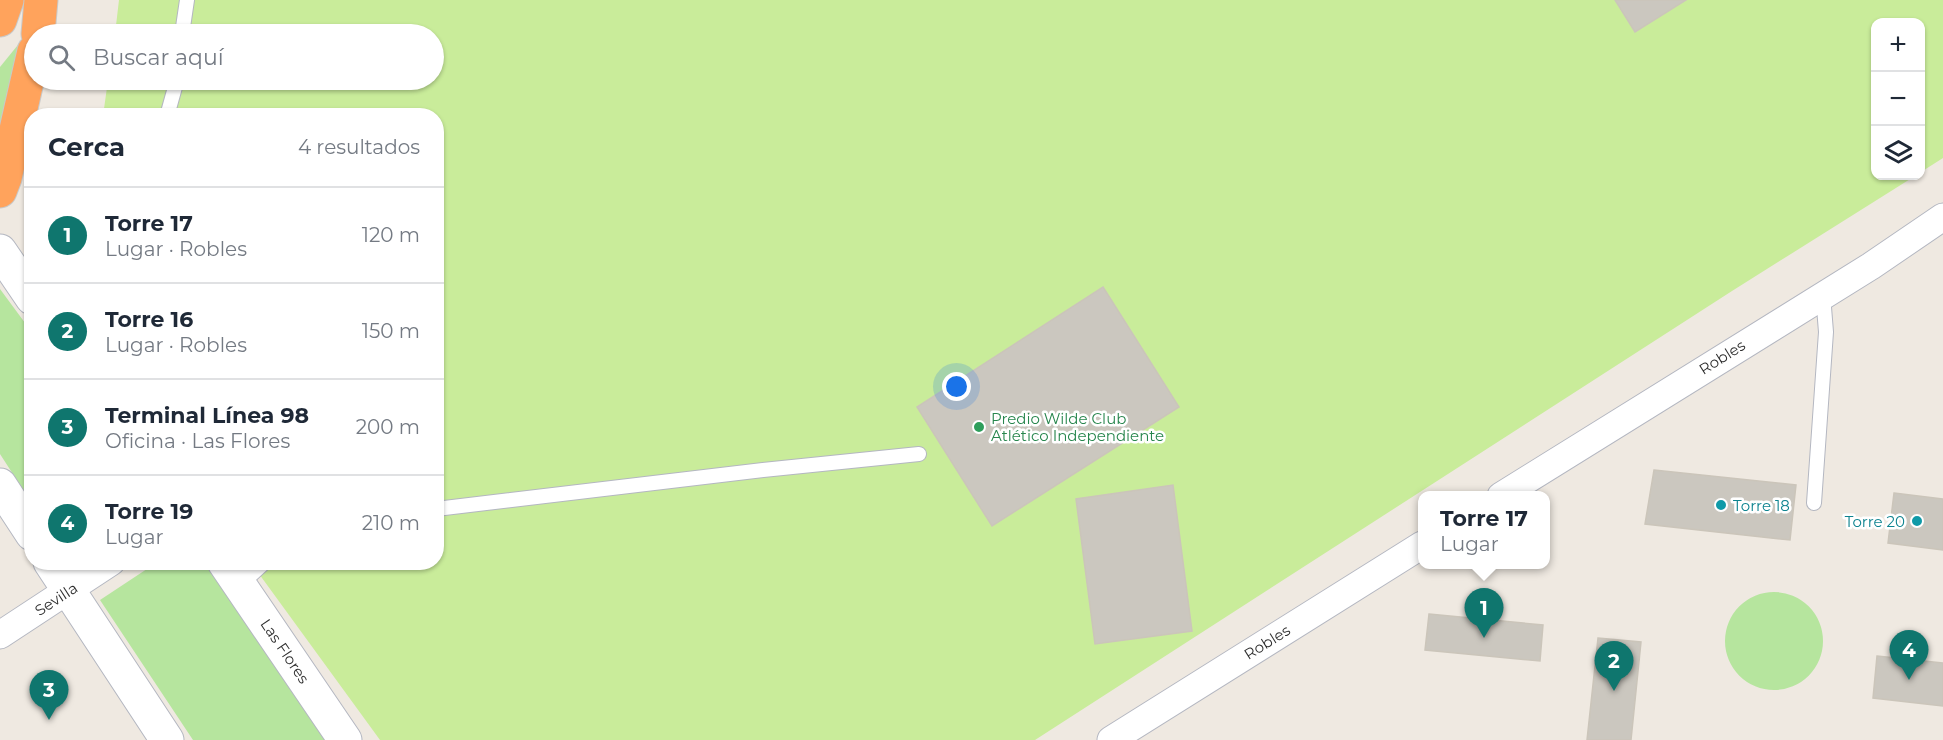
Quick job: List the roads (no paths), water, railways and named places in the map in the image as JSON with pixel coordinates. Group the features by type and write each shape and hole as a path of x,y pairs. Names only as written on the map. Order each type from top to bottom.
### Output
{"highway":[{"path":"0,20 7,0"},
{"path":"39,24 41,0"},
{"path":"0,191 25,90"}],"street":[{"name":"Robles","path":"1507,491 1823,295 1943,217"},
{"path":"0,251 24,286"},
{"path":"0,485 24,522"},
{"name":"Robles","path":"1111,740 1418,548"},
{"path":"55,570 167,740"},
{"name":"Sevilla","path":"0,635 99,570"},
{"name":"Las Flores","path":"232,574 345,740"}],"lane":[{"path":"183,24 187,0"},
{"path":"169,108 174,90"},
{"path":"1814,503 1826,332 1823,295"},
{"path":"444,508 919,454"}],"place":[{"name":"Predio Wilde Club Atlético Independiente","path":"979,427"},
{"name":"Torre 18","path":"1721,505"},
{"name":"Torre 20","path":"1917,521"},
{"name":"Torre 17","path":"1484,638"},
{"name":"Torre 19","path":"1909,680"},
{"name":"Torre 16","path":"1614,691"},
{"name":"Terminal Línea 98","path":"49,720"}]}
